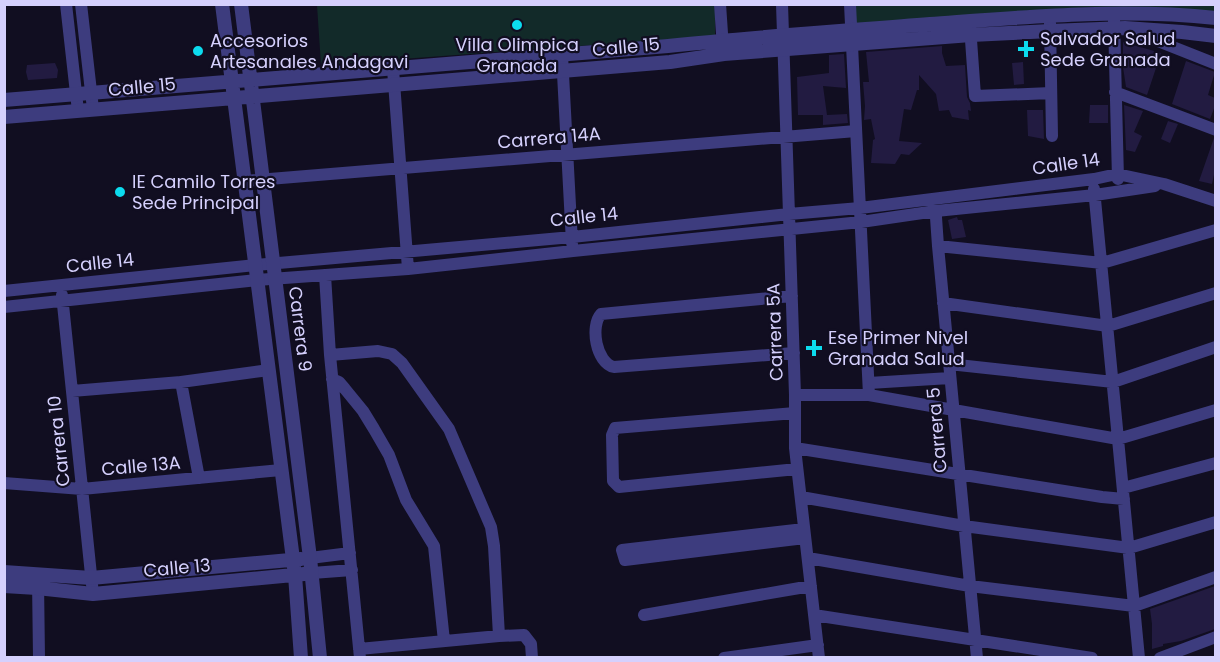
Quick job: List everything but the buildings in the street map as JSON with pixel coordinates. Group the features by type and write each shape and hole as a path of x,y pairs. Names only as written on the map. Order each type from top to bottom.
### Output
{"street":[{"path":"66,4 78,111"},
{"path":"81,4 93,109"},
{"name":"Carrera 9","path":"222,4 295,575 301,657"},
{"name":"Carrera 9","path":"241,4 312,573 320,657"},
{"path":"720,4 723,47"},
{"name":"Carrera 5A","path":"782,4 795,448 819,651"},
{"path":"850,4 869,389"},
{"path":"1114,13 1119,28 1115,92 1118,191"},
{"name":"Calle 15","path":"4,100 668,46 723,47 970,28 1049,15 1114,13 1215,18"},
{"path":"1049,15 1052,136"},
{"path":"970,28 975,96 1051,93"},
{"name":"Calle 15","path":"970,28 1050,31 1119,28 1215,36"},
{"path":"1119,28 1215,64"},
{"name":"Calle 15","path":"4,117 670,62 723,47"},
{"path":"561,55 573,251"},
{"path":"393,69 408,269"},
{"path":"1115,92 1215,130"},
{"name":"Carrera 14A","path":"245,181 856,131"},
{"name":"Calle 14","path":"4,291 62,285 256,273 275,279 408,269 861,222 935,205 1117,174 1164,184 1215,201"},
{"path":"1094,179 1139,657"},
{"name":"Calle 14","path":"4,307 63,301 256,273 274,264 860,208 1095,195 1164,184"},
{"name":"Carrera 5","path":"935,205 977,657"},
{"path":"938,246 1102,263 1215,230"},
{"path":"325,275 332,379 360,653 444,641 524,635 531,644 532,657"},
{"name":"Carrera 10","path":"62,285 93,594"},
{"path":"943,303 1108,326 1215,293"},
{"path":"792,296 601,314 596,324 599,354 609,366 614,367 794,353"},
{"path":"949,364 1113,382 1215,347"},
{"path":"330,355 378,351 392,354 402,363 449,429 491,527 499,636"},
{"path":"72,392 181,382 269,370"},
{"path":"795,395 869,389 950,378"},
{"path":"332,379 339,382 345,389 374,429 388,455 406,500 434,546 444,641"},
{"path":"181,382 199,478"},
{"path":"869,389 953,409 1118,439 1215,410"},
{"path":"795,413 615,428 612,435 613,482 619,487 797,469"},
{"path":"795,448 1102,497 1124,494 1215,463"},
{"name":"Calle 13A","path":"4,483 82,489 281,470"},
{"path":"801,497 964,526 1129,548 1215,522"},
{"path":"805,534 624,560 622,550 805,534"},
{"name":"Calle 13","path":"4,586 350,553"},
{"path":"808,558 970,586 1134,606 1215,578"},
{"name":"Calle 13","path":"4,572 93,594 352,570"},
{"path":"38,581 39,657"},
{"path":"644,615 811,586"},
{"path":"814,615 1092,657"},
{"path":"1160,657 1215,638"},
{"path":"724,657 819,651"}],"green space":[{"path":"1215,4 1216,11 1092,7 854,25 854,5"},
{"name":"Villa Olimpica Granada","path":"317,5 715,5 715,36 321,65"}],"place":[{"name":"Villa Olimpica Granada","path":"517,25"},
{"name":"Salvador Salud Sede Granada","path":"1026,49"},
{"name":"Accesorios Artesanales Andagavi","path":"198,51"},
{"name":"IE Camilo Torres Sede Principal","path":"120,192"},
{"name":"Ese Primer Nivel Granada Salud","path":"814,348"}]}
